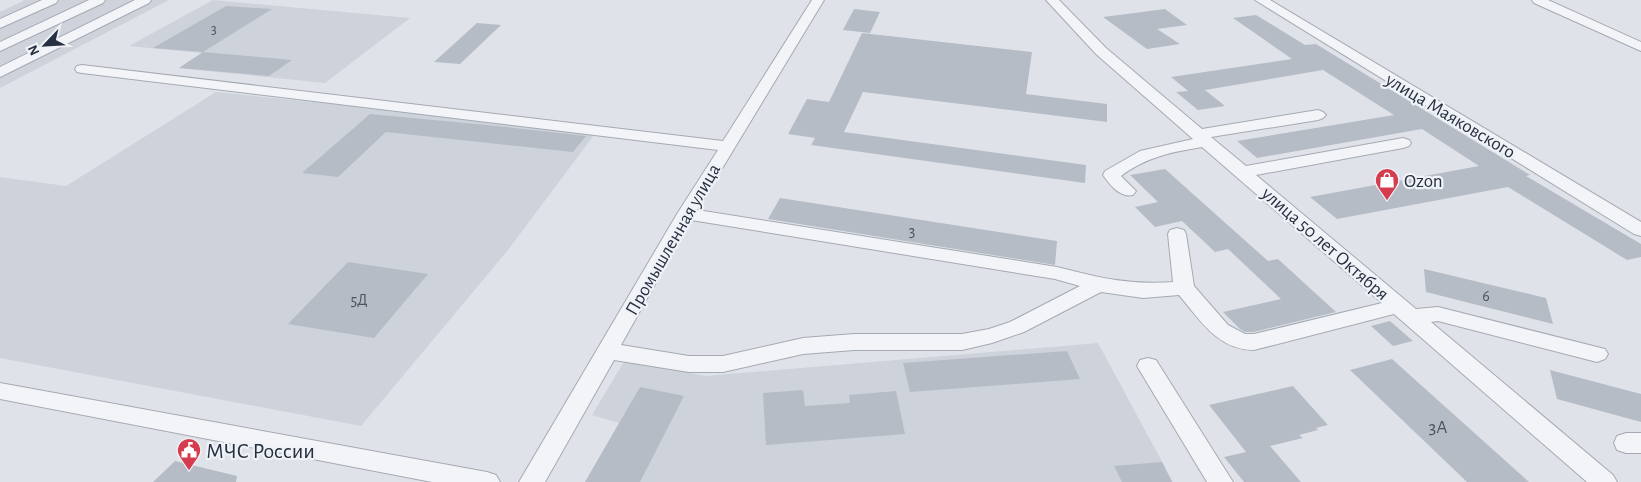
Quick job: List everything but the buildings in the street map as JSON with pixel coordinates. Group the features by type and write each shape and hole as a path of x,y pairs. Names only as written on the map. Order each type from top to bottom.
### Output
{"street":[{"path":"0,24 52,0"},
{"path":"0,48 99,0"},
{"path":"0,73 145,0"},
{"name":"Промышленная улица","path":"532,482 686,214 818,0"},
{"name":"улица 50 лет Октября","path":"1052,0 1101,50 1604,482"},
{"name":"улица Маяковского","path":"1261,0 1641,230"},
{"path":"1538,0 1641,47"},
{"path":"82,69 728,146"},
{"path":"1127,191 1111,175 1128,161 1156,150 1203,138 1318,116"},
{"path":"1242,172 1403,143"},
{"path":"686,214 1057,273 1098,285 1143,291 1184,288"},
{"path":"1176,234 1184,288 1221,330 1242,342 1254,342 1405,312 1438,314 1597,354"},
{"path":"608,350 689,364 723,364 803,346 854,342 900,344 962,342 992,336 1018,327 1098,285"},
{"path":"1148,366 1220,482"},
{"path":"0,391 487,482"}],"shaded area":[{"path":"25,0 169,0 0,88 0,12"},
{"path":"213,0 410,18 325,83 179,68 202,53 129,46"},
{"path":"216,92 597,131 508,250 361,426 0,358 0,177 66,186"},
{"path":"1098,343 1173,482 585,482 619,423 592,415 625,360 706,376"}],"place":[{"name":"Ozon","path":"1387,201"},
{"name":"МЧС России","path":"189,471"}]}
